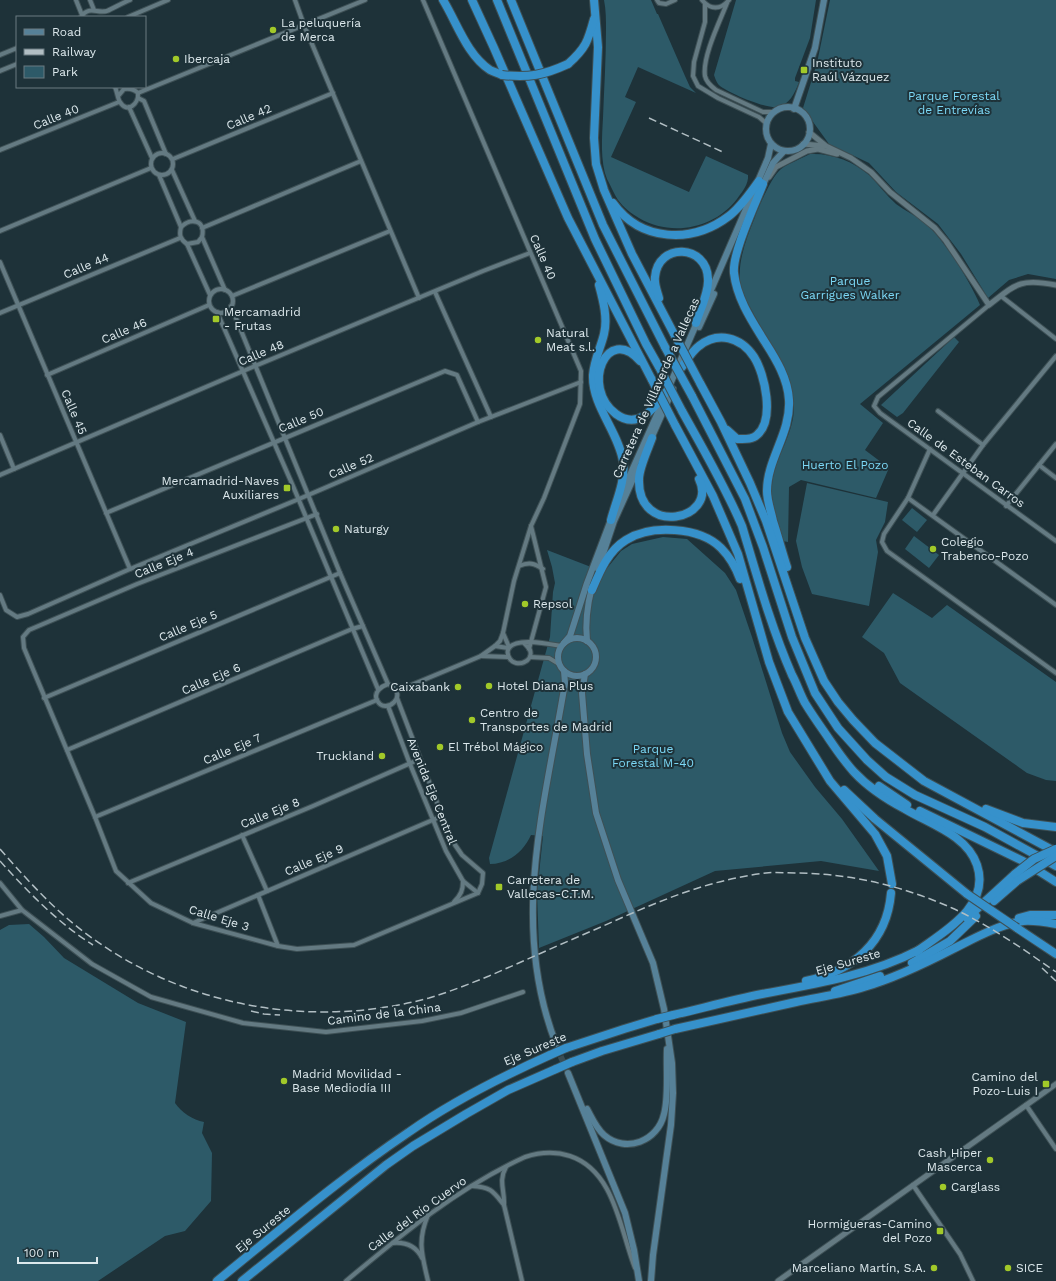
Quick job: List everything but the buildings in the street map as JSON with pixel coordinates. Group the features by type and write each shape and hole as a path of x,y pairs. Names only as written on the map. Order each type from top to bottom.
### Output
{"highway":[{"path":"443,0 476,58 490,70 502,75 515,77 536,76 551,72 568,64 579,54 588,40 596,10"},
{"path":"472,0 568,218 713,496 738,554 769,662 788,712 830,781 875,834 886,856 890,871 891,889 889,908 883,925 872,943 850,964 830,974 783,986 756,996"},
{"path":"497,0 595,239 658,367 725,488 735,510 742,526 780,647 805,702 830,741 855,773 888,799 944,830 964,844 977,865 979,883 976,896 967,912 950,927 916,952"},
{"path":"511,0 603,225 745,499 763,547 792,637 815,693 838,728 867,760 886,777 915,795 985,827 1056,866"},
{"path":"594,0 598,47 594,138 596,164 604,190 632,254 721,422 750,483 766,521 805,638 824,681 852,720 875,743 903,766 924,781 1056,852"},
{"path":"604,190 618,210 641,227 668,235 680,236 704,230 730,216 761,183"},
{"path":"761,183 736,254 734,273 745,309 779,365 786,380 789,392 789,413 787,424 770,470 767,492 769,507 798,607 805,638"},
{"path":"667,321 655,286 655,276 662,260 668,254 678,251 695,255 702,261 707,269 707,289 696,323"},
{"path":"596,273 604,306 604,332 595,362 593,376 595,393 620,448 623,462 623,476 611,520"},
{"path":"682,367 698,347 707,340 716,337 725,338 741,344 754,357 759,365 765,386 767,404 765,423 757,435 750,439 737,439 721,422"},
{"path":"648,371 634,355 625,350 616,350 609,354 600,368 599,379 600,390 610,409 624,419 632,420 642,418 649,413 667,391"},
{"path":"652,438 639,477 639,490 642,499 649,509 658,515 667,518 678,517 689,513 697,506 702,496 702,485 685,443"},
{"path":"592,590 608,558 626,540 640,534 653,531 682,531 709,539 720,547 729,557 737,570 757,619"},
{"path":"830,741 858,769 878,786 910,806 1023,861 1056,882"},
{"path":"818,761 855,801 875,819 967,894 1056,954"},
{"path":"948,794 1023,823 1056,827"},
{"path":"821,997 842,988 894,971 931,953 950,941 1034,859 1056,849"},
{"path":"916,952 940,939 959,926 1016,877 1056,856"},
{"path":"945,953 959,942 998,924 1030,915 1056,915"},
{"path":"242,1281 380,1169 466,1114 508,1090 572,1062 602,1051 675,1029 840,994 865,987 899,975 1001,927 1025,921 1043,921 1056,924"},
{"name":"Eje Sureste","path":"217,1281 323,1194 409,1132 456,1102 501,1077 566,1048 673,1014 859,974 916,952"}],"main road":[{"path":"794,109 815,48 824,0"},
{"path":"780,109 794,109 801,112 806,118 809,124 809,132 807,139 797,149 784,151 771,144 766,131 766,124 774,112 780,109"},
{"name":"Carretera de Villaverde a Vallecas","path":"587,641 585,626 587,609 614,521 652,438 747,217 761,183 771,144"},
{"name":"Carretera de Villaverde a Vallecas","path":"563,644 570,636 587,583 611,520 696,323 761,183 773,163 784,151"},
{"path":"576,638 587,641 592,645 596,656 593,667 585,674 574,676 564,671 559,664 558,658 563,644 576,638"},
{"path":"556,1044 547,1023 539,989 533,940 533,889 538,840 565,683 564,671"},
{"path":"585,674 582,693 587,754 596,813 618,880 652,963 664,1009 672,1063 673,1092 671,1125 653,1255 651,1281"},
{"path":"571,1080 596,1126 604,1135 609,1139 621,1143 633,1144 644,1141 649,1138 658,1128 664,1114 668,1040"},
{"path":"568,1073 625,1212 639,1279"}],"street":[{"path":"76,0 82,16 88,11 106,11 130,0"},
{"path":"90,0 94,10"},
{"path":"130,16 168,0"},
{"path":"295,0 304,25 419,298"},
{"path":"138,93 365,0"},
{"name":"Calle 40","path":"423,0 581,371 580,404 544,498 531,526 500,640 495,646"},
{"path":"657,0 659,3 666,4 675,0"},
{"path":"702,0 710,6 719,7 728,2"},
{"path":"728,2 715,31 706,61 705,77 712,88 763,112 774,112"},
{"path":"706,4 705,22 694,62 693,76 698,86 718,98 760,117 766,124"},
{"path":"100,11 104,16"},
{"path":"0,55 16,48"},
{"path":"0,71 16,64"},
{"path":"115,88 119,102 128,107 133,106 138,98 138,93"},
{"path":"118,95 124,88 129,88 138,93"},
{"name":"Calle 42","path":"173,160 333,93"},
{"path":"138,98 144,101 166,154"},
{"name":"Calle 40","path":"0,150 119,102"},
{"path":"128,107 152,158 152,168 159,175 181,227"},
{"path":"809,132 826,146 851,158 871,172 890,192 935,228 946,240 989,305 1016,285 1030,281 1056,285"},
{"path":"803,144 826,146"},
{"path":"761,183 776,167 807,151 818,149 851,158"},
{"path":"152,158 160,153 170,156 173,160 174,164 172,170 165,175 159,175"},
{"path":"202,228 361,161"},
{"path":"0,232 152,168"},
{"path":"172,170 195,221 199,223 204,232 198,242 187,244"},
{"path":"195,221 186,222 181,227 179,233 180,238 187,244 210,295 209,305 212,310 223,312 231,306 233,302 232,296 225,290 219,289 210,295"},
{"path":"232,296 390,231"},
{"path":"202,237 225,290"},
{"name":"Calle 44","path":"0,313 180,238"},
{"name":"Calle 48","path":"0,475 255,366 483,271 530,253"},
{"name":"Calle 45","path":"0,262 130,569"},
{"path":"435,292 490,417"},
{"path":"1001,296 1056,339"},
{"name":"Calle 46","path":"48,375 209,305"},
{"name":"Calle de Esteban Carros","path":"989,305 878,397 874,406 880,413 1056,541"},
{"path":"231,306 340,573 388,684 393,686 397,691 398,698 394,704 388,706 382,705 377,700 376,695 378,689 388,684"},
{"path":"217,312 299,499 352,630 378,689"},
{"path":"933,515 983,445 1056,356"},
{"name":"Calle 50","path":"106,513 445,371 457,375 478,422"},
{"name":"Calle 52","path":"0,595 6,610 16,617 28,614 130,569 309,495 478,422 581,382"},
{"path":"938,411 983,445"},
{"path":"0,435 14,469"},
{"path":"1006,506 1056,444"},
{"path":"930,449 908,498 884,534 882,542 886,551 1056,673"},
{"path":"1039,464 1056,478"},
{"path":"908,498 1056,605"},
{"name":"Calle Eje 4","path":"23,637 29,630 130,587 317,514"},
{"path":"502,633 509,648 508,657 513,663 520,664 525,662 530,657 529,649 546,587 543,568 531,526"},
{"path":"519,566 527,563 535,564 543,568"},
{"name":"Calle Eje 5","path":"44,698 340,573"},
{"name":"Calle Eje 6","path":"67,750 363,626"},
{"name":"Calle Eje 3","path":"23,637 24,648 116,871 150,903 193,923 278,946 297,948 354,945 478,893"},
{"path":"397,691 481,656 495,646 509,648 514,644 531,642 563,644"},
{"path":"524,643 529,649"},
{"path":"481,656 508,657"},
{"path":"530,657 549,658 559,664"},
{"name":"Avenida Eje Central","path":"398,698 451,839 462,855 483,873 482,884 478,893"},
{"name":"Calle Eje 7","path":"95,817 377,700"},
{"name":"Avenida Eje Central","path":"388,706 446,851 463,881"},
{"name":"Calle Eje 8","path":"128,883 420,759"},
{"name":"Calle Eje 9","path":"193,923 442,816"},
{"path":"242,835 267,891"},
{"path":"463,881 478,893"},
{"path":"452,904 459,897 463,889 463,881"},
{"name":"Camino de la China","path":"0,883 22,910 92,964 151,996 243,1023 326,1032 422,1021 461,1014 523,992"},
{"path":"258,895 278,946"},
{"path":"0,916 22,910"},
{"path":"782,1280 1056,1084"},
{"path":"1026,1105 1056,1149"},
{"name":"Calle del Río Cuervo","path":"346,1281 428,1215 472,1186 532,1154 549,1152 573,1157 592,1168 605,1186 615,1208 639,1279"},
{"path":"507,1166 501,1181 504,1205 522,1281"},
{"path":"913,1185 960,1254 973,1281"},
{"path":"472,1186 486,1187 490,1189 497,1195 504,1205"},
{"path":"428,1215 423,1227 421,1240 423,1260 428,1281"},
{"path":"392,1243 402,1243 411,1246 420,1254 423,1260"},
{"path":"350,1281 353,1275"}],"green space":[{"path":"604,0 651,0 690,87 696,93 638,67 625,97 636,102 611,157 689,192 706,156 748,175 746,185 737,199 716,217 704,223 691,227 678,228 651,224 636,216 622,205 607,179 603,165 602,149 606,41 606,15"},
{"path":"736,0 816,0 810,38 795,78 795,81 799,82 791,98 782,106 773,107 756,103 728,91 718,84 716,80 714,75"},
{"name":"Parque Forestal de Entrevías","path":"830,0 1056,0 1056,279 1028,274 1009,280 988,298 961,254 938,224 896,192 869,163 829,144 803,108 817,63"},
{"name":"Parque Garrigues Walker","path":"810,154 826,155 841,159 863,170 896,204 932,229 956,261 970,284 980,305 860,404 883,423 865,450 889,468 876,498 801,480 789,487 788,542 783,541 772,499 772,485 776,465 791,427 794,407 793,393 778,356 747,303 740,281 740,265 746,240 759,206 770,184 781,169"},
{"path":"954,337 959,342 903,413 897,417 881,405"},
{"path":"807,483 888,502 885,522 876,540 878,552 869,606 812,594 802,567 796,541"},
{"path":"912,508 927,520 917,532 902,520"},
{"path":"914,536 939,555 929,568 905,549"},
{"name":"Parque Forestal M-40","path":"663,537 687,539 725,573 736,590 782,733 790,752 815,787 842,819 879,871 821,861 715,871 606,921 539,948 537,893 543,836 531,835 528,841 515,856 503,862 490,864 489,858 550,637 555,583 547,550 604,572 621,551 632,544"},
{"path":"893,593 932,618 947,605 1056,682 1056,781 1046,780 1027,773 900,683 884,653 862,637"},
{"path":"29,924 64,958 138,1003 186,1022 175,1103 188,1115 204,1122 202,1133 212,1153 211,1201 185,1231 165,1236 98,1281 0,1281 0,930 9,925"}],"tunnel":[{"path":"557,1048 568,1073"}],"railway":[{"path":"649,118 725,153"},
{"path":"0,849 32,885 67,918 92,938 130,962 169,981 211,996 254,1006 297,1011 341,1012 385,1007 429,998 452,991 489,976 661,901 723,881 744,876 769,873 835,875 875,882 914,893 952,908 979,922 1056,972"},
{"path":"0,861 21,884 56,917 93,945"},
{"path":"1042,968 1056,981"},
{"path":"251,1011 280,1015"}],"place":[{"name":"La peluquería de Merca","path":"273,30"},
{"name":"Ibercaja","path":"176,59"},
{"name":"Instituto Raúl Vázquez","path":"804,70"},
{"name":"Mercamadrid - Frutas","path":"216,319"},
{"name":"Natural Meat s.l.","path":"538,340"},
{"name":"Mercamadrid-Naves Auxiliares","path":"287,488"},
{"name":"Naturgy","path":"336,529"},
{"name":"Colegio Trabenco-Pozo","path":"933,549"},
{"name":"Repsol","path":"525,604"},
{"name":"Hotel Diana Plus","path":"489,686"},
{"name":"Caixabank","path":"458,687"},
{"name":"Centro de Transportes de Madrid","path":"472,720"},
{"name":"El Trébol Mágico","path":"440,747"},
{"name":"Truckland","path":"382,756"},
{"name":"Carretera de Vallecas-C.T.M.","path":"499,887"},
{"name":"Madrid Movilidad - Base Mediodía III","path":"284,1081"},
{"name":"Camino del Pozo-Luis I","path":"1046,1084"},
{"name":"Cash Hiper Mascerca","path":"990,1160"},
{"name":"Carglass","path":"943,1187"},
{"name":"Hormigueras-Camino del Pozo","path":"940,1231"},
{"name":"Marceliano Martín, S.A.","path":"934,1268"},
{"name":"SICE","path":"1008,1268"}],"park label":[{"name":"Huerto El Pozo","path":"845,465"}]}
